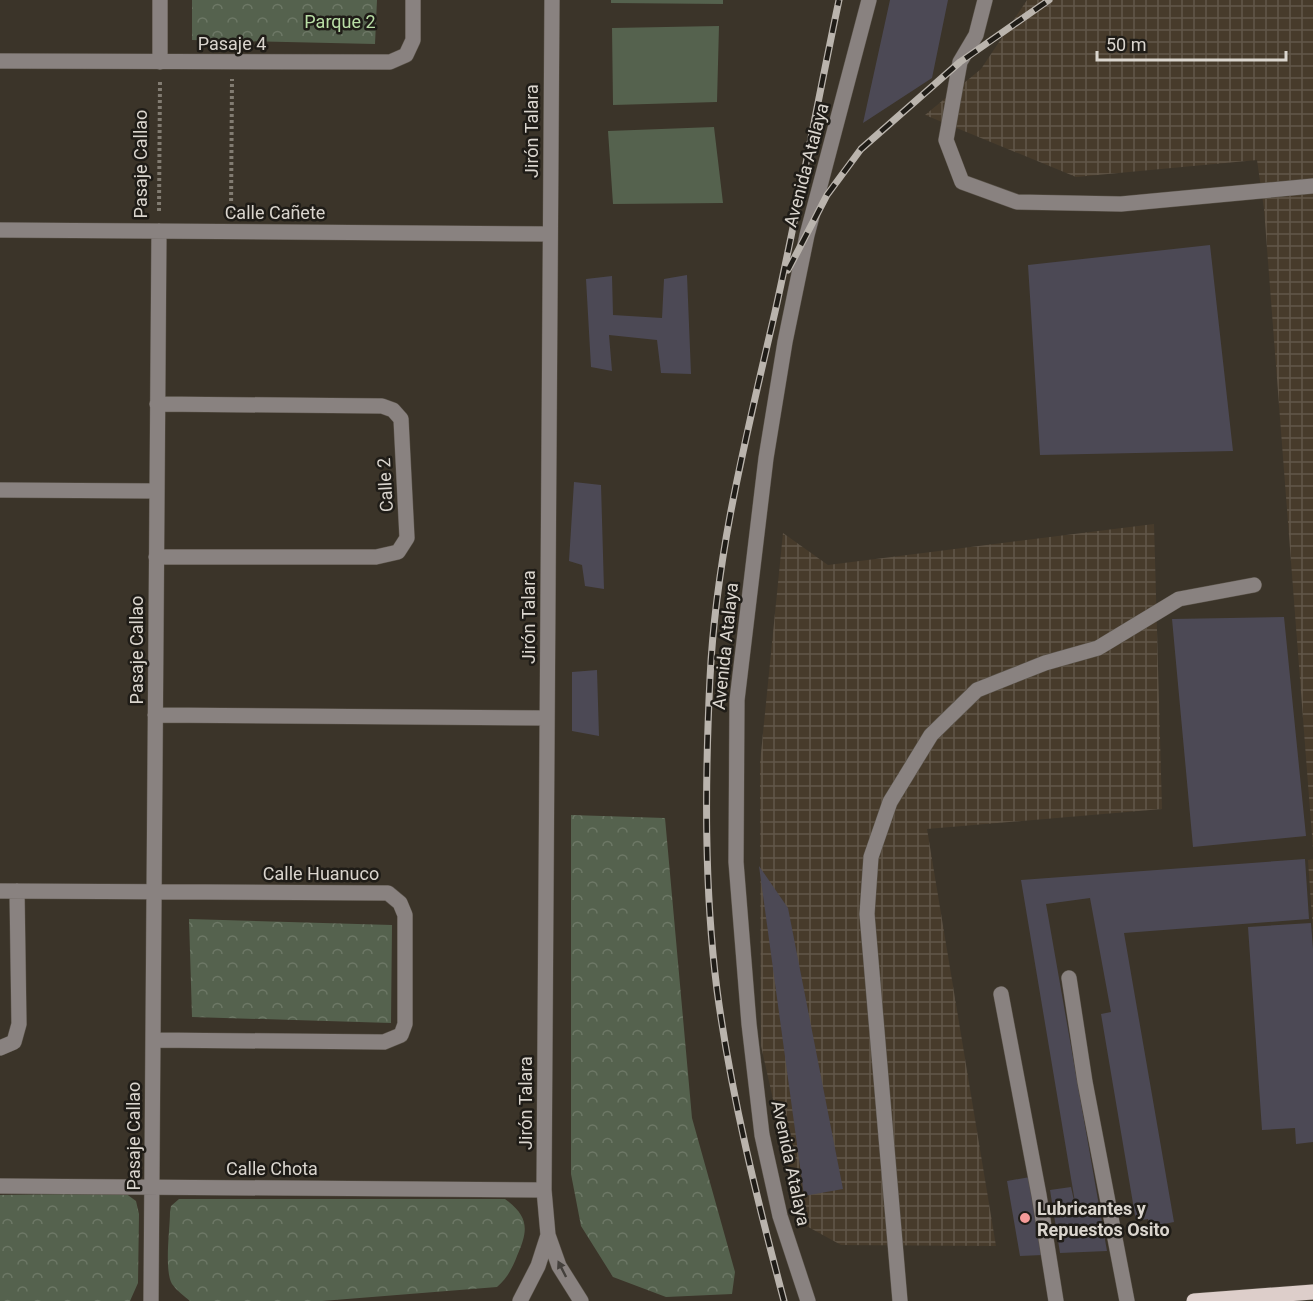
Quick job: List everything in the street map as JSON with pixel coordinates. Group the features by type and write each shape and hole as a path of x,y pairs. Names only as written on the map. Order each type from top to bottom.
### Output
{"main road":[{"path":"1194,1301 1313,1292"}],"street":[{"path":"160,0 160,62"},
{"name":"Pasaje 4","path":"0,61 390,62 406,55 413,40 413,0"},
{"name":"Jirón Talara","path":"552,0 544,1190 548,1234 559,1266 581,1301"},
{"name":"Avenida Atalaya","path":"808,1301 780,1216 762,1135 749,1024 736,862 737,700 766,458 785,342 807,235 869,0"},
{"path":"985,0 976,35 960,62 946,140 962,182 1017,202 1121,204 1313,186"},
{"name":"Calle Cañete","path":"0,230 550,234"},
{"name":"Pasaje Callao","path":"151,1301 159,231"},
{"name":"Calle 2","path":"156,557 376,557 398,552 407,538 401,419 393,410 382,406 158,404"},
{"path":"0,490 156,491"},
{"path":"900,1301 867,914 871,857 890,802 931,735 977,690 1045,663 1098,648 1179,598 1254,585"},
{"path":"155,715 547,718"},
{"name":"Calle Huanuco","path":"0,891 388,893 400,903 405,915 405,1024 401,1035 384,1042 153,1040"},
{"path":"0,1048 14,1042 19,1024 17,891"},
{"path":"1069,978 1088,1104 1127,1301"},
{"path":"1001,994 1039,1195 1056,1301"},
{"name":"Calle Chota","path":"0,1186 544,1190"},
{"name":"Jirón Talara","path":"520,1301 538,1266 548,1234"}],"path":[{"name":"Pasaje Callao","path":"159,231 160,62"},
{"path":"231,232 232,62"}],"shaded area":[{"path":"1027,0 1313,0 1313,849 1264,209 1257,160 1076,177 925,115 981,69"},
{"path":"1154,524 1162,809 927,829 996,1246 841,1245 801,1223 761,1046 760,763 783,533 828,565"},
{"path":"1313,859 1313,932 1308,860"}],"green space":[{"name":"Parque 2","path":"192,0 377,0 375,44 192,40"},
{"path":"611,0 723,0 723,4 611,3"},
{"path":"719,26 717,102 613,105 612,28"},
{"path":"714,127 723,203 613,204 608,131"},
{"path":"571,815 665,818 692,1118 735,1272 732,1294 666,1297 613,1277 581,1226 571,1174"},
{"path":"189,919 392,925 391,1023 192,1017"},
{"path":"125,1193 136,1201 139,1214 138,1283 130,1301 0,1301 0,1195"},
{"path":"179,1199 505,1199 523,1218 525,1232 513,1265 497,1287 322,1301 190,1301 172,1284 168,1269 170,1212 171,1206"}],"building":[{"path":"890,0 948,0 932,78 863,123"},
{"path":"1210,245 1233,451 1040,455 1028,265"},
{"path":"687,275 691,374 661,373 657,340 609,335 612,371 591,367 586,279 612,276 613,315 662,318 664,279"},
{"path":"574,482 601,485 604,589 585,586 582,565 569,561"},
{"path":"1284,617 1306,836 1193,847 1172,619"},
{"path":"597,670 599,736 572,731 572,672"},
{"path":"1305,859 1309,919 1124,933 1174,1222 1164,1224 1166,1236 1151,1238 1148,1219 1136,1221 1101,1014 1111,1012 1090,898 1046,904 1107,1251 1060,1253 1050,1190 1071,1187 1077,1214 1021,880"},
{"path":"759,866 788,908 843,1189 804,1196"},
{"path":"1311,923 1313,1142 1296,1144 1295,1128 1262,1130 1248,927"},
{"name":"Lubricantes y Repuestos Osito","path":"1030,1177 1043,1255 1020,1256 1007,1181"}],"railway":[{"path":"784,1301 746,1147 717,990 708,873 708,717 713,632 734,494 792,234 839,0"},
{"path":"788,270 827,195 861,149 960,62 1049,0"}],"place":[{"name":"Lubricantes y Repuestos Osito","path":"1025,1218"}]}
